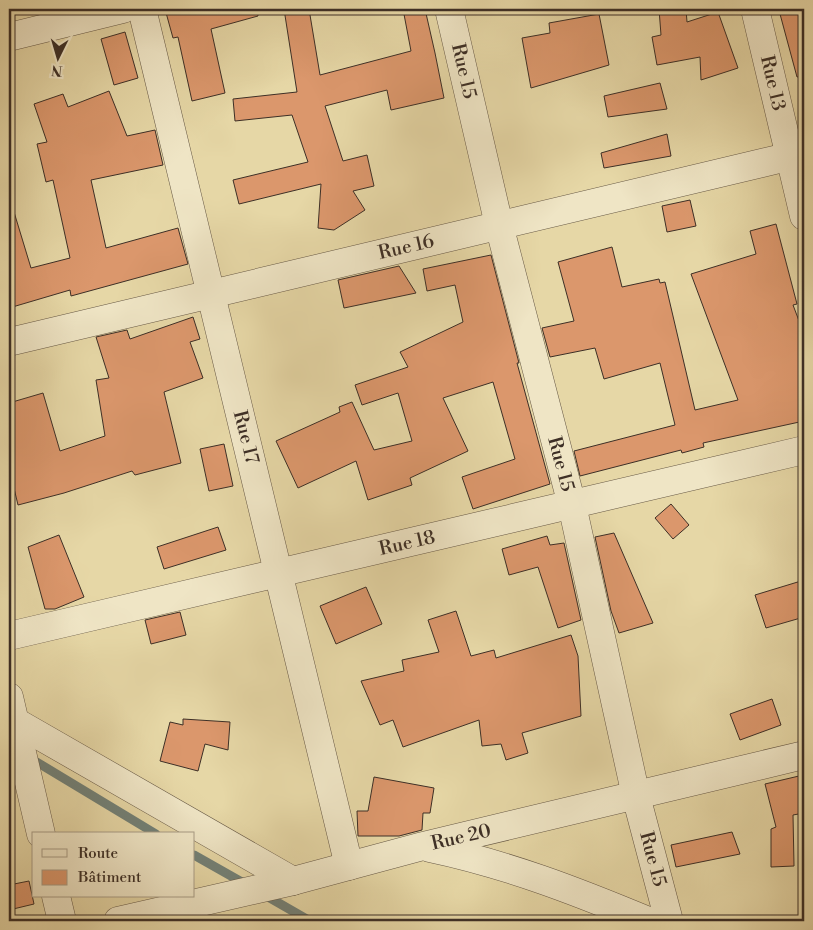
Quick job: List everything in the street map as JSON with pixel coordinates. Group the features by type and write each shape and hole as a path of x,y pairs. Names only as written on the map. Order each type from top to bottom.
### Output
{"street":[{"path":"9,37 123,9"},
{"name":"Rue 17","path":"142,9 349,866"},
{"name":"Rue 15","path":"449,9 499,225 572,505 636,796 669,921"},
{"name":"Rue 13","path":"755,9 797,154 804,216"},
{"name":"Rue 16","path":"9,342 797,154"},
{"name":"Rue 18","path":"9,636 804,450"},
{"path":"13,719 41,832"},
{"path":"13,719 293,881"},
{"name":"Rue 20","path":"118,921 293,881 423,846 804,755"},
{"path":"423,846 529,874 648,921"},
{"path":"56,898 62,921"}],"building":[{"path":"165,9 257,9 258,16 211,29 225,93 192,101 178,37 173,38"},
{"path":"284,9 309,9 320,75 411,51 403,9 425,9 435,53 444,98 391,110 387,90 325,106 343,161 367,155 374,186 353,191 365,210 334,230 318,228 321,184 239,204 233,180 308,162 292,115 235,121 233,99 297,92"},
{"path":"659,9 686,9 687,22 718,12 738,68 701,80 700,57 657,65 652,37 661,35"},
{"path":"804,9 804,76 797,77 780,14"},
{"path":"599,14 609,65 531,88 522,38 550,33 549,23"},
{"path":"125,32 138,78 114,85 101,39"},
{"path":"660,83 667,109 608,117 604,96"},
{"path":"109,91 127,136 155,130 163,165 91,180 106,248 178,228 188,264 71,296 70,290 9,308 9,213 14,212 31,268 70,258 53,180 46,182 37,144 47,142 34,104 63,94 68,107"},
{"path":"667,134 671,156 604,168 601,153"},
{"path":"690,200 696,226 667,232 662,206"},
{"path":"776,224 797,304 793,305 804,334 804,421 703,443 704,447 682,453 681,450 580,476 574,451 675,425 660,363 604,379 595,348 550,357 542,328 574,321 558,262 612,247 622,287 659,279 660,283 665,282 695,410 738,400 691,274 756,254 750,231"},
{"path":"491,255 519,363 517,363 550,484 473,509 462,477 515,459 493,382 443,398 468,451 410,478 412,485 368,500 356,461 298,488 276,441 340,412 339,407 352,402 374,450 412,441 398,393 362,405 355,385 408,367 400,352 463,322 455,285 427,291 423,269"},
{"path":"399,266 416,293 344,308 338,280"},
{"path":"193,317 200,339 190,342 203,378 164,392 181,463 135,475 132,471 64,493 18,505 13,484 9,485 9,403 43,393 60,451 105,436 96,380 109,378 96,337 127,330 130,339"},
{"path":"224,444 233,486 209,491 200,449"},
{"path":"671,504 689,525 673,539 655,518"},
{"path":"218,527 226,550 164,569 157,547"},
{"path":"614,533 653,623 619,633 611,611 595,537"},
{"path":"59,535 84,597 55,609 45,609 28,547"},
{"path":"547,536 550,545 564,543 581,620 558,628 538,567 509,575 502,549"},
{"path":"801,581 804,593 804,617 766,628 755,595"},
{"path":"366,587 382,624 336,644 320,606"},
{"path":"456,611 471,656 494,650 496,658 571,635 578,656 581,716 522,733 528,753 506,760 501,744 482,746 479,720 403,747 393,720 380,725 361,681 404,671 402,660 439,652 428,620"},
{"path":"180,612 186,635 151,644 145,620"},
{"path":"772,699 781,725 740,740 730,714"},
{"path":"183,719 230,722 228,750 205,744 198,771 160,761 170,722 183,725"},
{"path":"799,776 804,796 804,813 793,815 794,866 771,867 771,829 776,827 765,784"},
{"path":"374,777 434,788 430,813 423,813 422,830 399,836 358,836 357,811 368,811"},
{"path":"732,832 740,854 676,867 671,845"},
{"path":"29,881 34,904 9,910 9,885"}],"waterway":[{"path":"30,758 153,832"},
{"path":"195,856 247,885"},
{"path":"263,894 310,921"}]}
